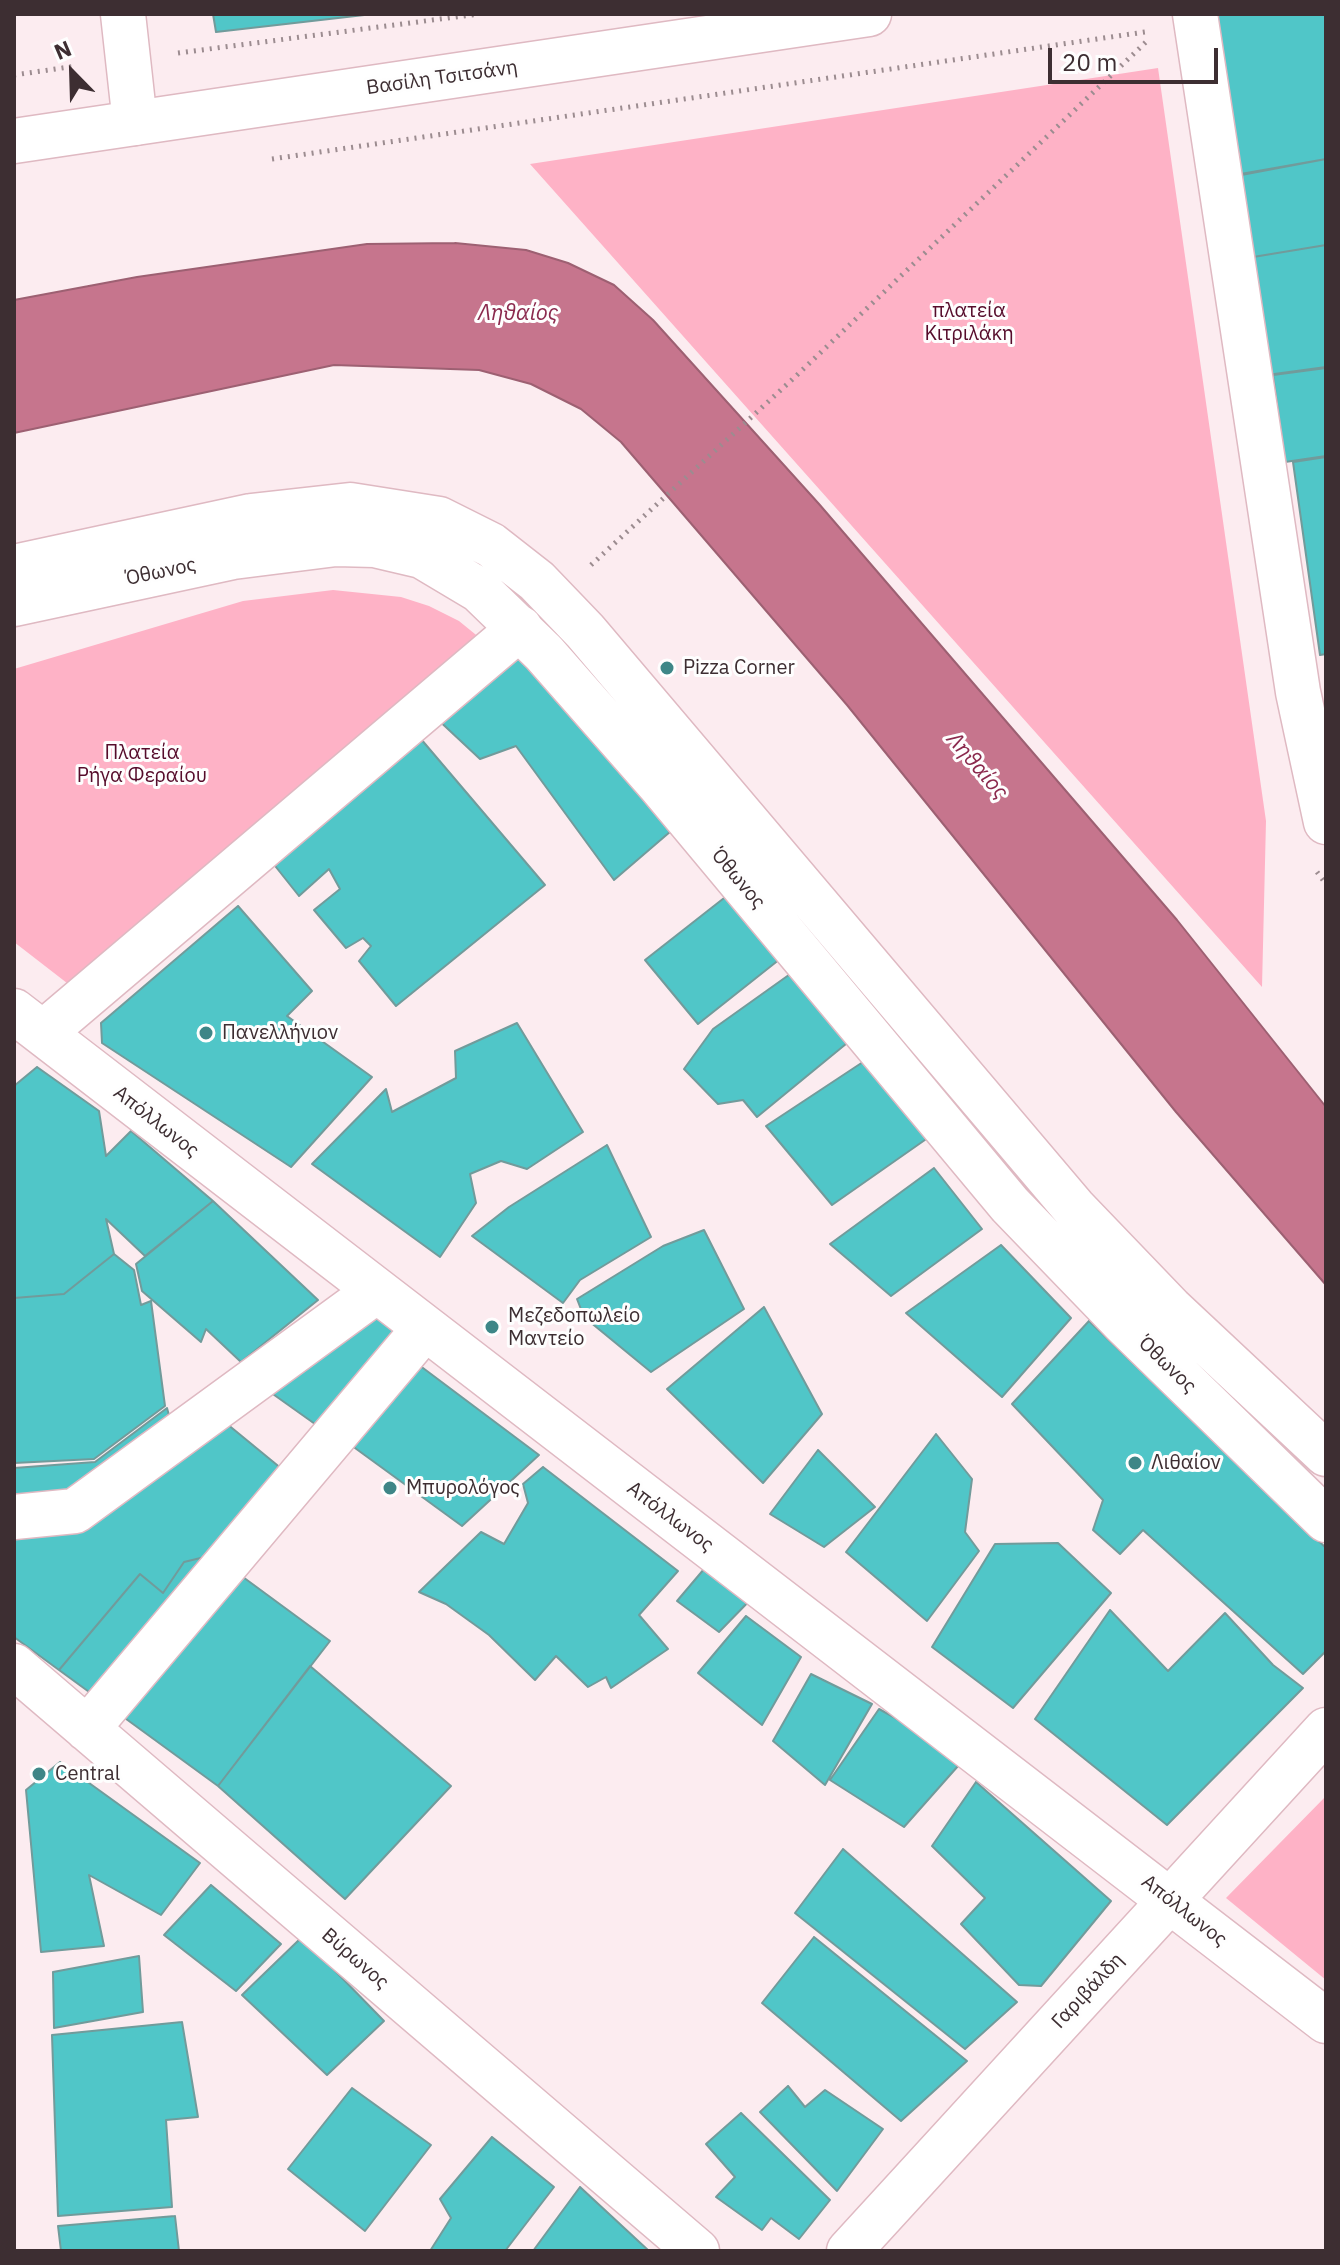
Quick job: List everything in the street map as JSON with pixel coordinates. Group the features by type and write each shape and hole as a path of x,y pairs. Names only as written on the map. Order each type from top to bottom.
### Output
{"street":[{"path":"123,14 135,123"},
{"name":"Βασίλη Τσιτσάνη","path":"14,141 753,23 869,14"},
{"path":"1178,22 1312,690 1326,822"},
{"path":"14,567 251,516 350,505 406,512 462,528 518,565 555,598 1074,1208 1171,1309 1326,1454"},
{"name":"Όθωνος","path":"14,604 278,550 375,545 413,553 440,565 479,590 520,628 659,784 1010,1205 1123,1322 1326,1520"},
{"path":"28,1022 520,628"},
{"name":"Απόλλωνος","path":"28,1022 1326,2021"},
{"path":"14,1517 75,1511 375,1292"},
{"path":"87,1729 424,1329"},
{"name":"Βύρωνος","path":"14,1666 697,2251"},
{"name":"Γαριβάλδη","path":"849,2251 1326,1730"}],"path":[{"path":"14,75 479,14"},
{"path":"265,160 1178,22"},
{"path":"555,598 796,376 1126,58"},
{"path":"1314,868 1326,884"}],"green space":[{"name":"πλατεία Κιτριλάκη","path":"1158,68 1266,821 1262,987 530,164"},
{"name":"Πλατεία Ρήγα Φεραίου","path":"333,590 401,597 429,606 459,621 486,643 76,990 14,942 14,669 243,601"},
{"path":"1326,1796 1326,1980 1226,1898"}],"water":[{"name":"Ληθαίος","path":"455,243 526,250 568,263 614,285 653,320 819,504 1177,920 1326,1107 1326,1285 1176,1112 847,705 621,442 581,409 531,384 479,370 334,365 14,433 14,300 137,277 367,244"}],"building":[{"path":"213,14 373,14 216,32"},
{"path":"1209,14 1326,14 1326,159 1235,175"},
{"path":"1326,159 1326,245 1247,258 1236,176"},
{"path":"1326,245 1326,367 1267,375 1247,258"},
{"path":"1326,368 1326,456 1285,462 1273,375"},
{"path":"1326,457 1326,654 1320,655 1293,462"},
{"path":"523,645 678,825 614,880 516,746 480,759 434,716"},
{"path":"415,732 545,885 396,1006 359,961 371,946 363,938 346,948 314,910 340,889 329,869 299,896 268,857"},
{"path":"733,891 785,955 698,1024 645,960"},
{"name":"Πανελλήνιον","path":"238,906 312,991 287,1016 372,1077 291,1167 102,1043 101,1023"},
{"path":"800,967 852,1039 757,1117 743,1100 718,1104 684,1069 713,1029"},
{"path":"517,1023 583,1132 527,1169 501,1161 470,1174 476,1203 440,1257 312,1164 386,1089 392,1112 456,1078 455,1051"},
{"path":"869,1058 932,1135 832,1205 766,1126"},
{"path":"37,1067 99,1111 106,1156 131,1131 213,1201 145,1256 106,1219 114,1254 64,1294 14,1298 14,1086"},
{"path":"607,1145 651,1237 580,1280 563,1303 472,1236 509,1207"},
{"path":"934,1168 982,1229 891,1296 830,1244"},
{"path":"213,1201 318,1300 241,1362 206,1329 201,1342 142,1291 136,1264"},
{"path":"704,1230 744,1309 651,1372 584,1317 577,1299 663,1246"},
{"path":"1001,1245 1071,1318 1002,1397 906,1313"},
{"path":"114,1254 134,1270 141,1305 151,1301 165,1406 94,1459 14,1463 14,1298 64,1294"},
{"path":"764,1307 822,1414 763,1483 667,1389"},
{"path":"367,1308 402,1339 322,1429 263,1387"},
{"path":"1089,1321 1326,1548 1326,1651 1303,1674 1143,1530 1120,1554 1093,1530 1103,1500 1012,1404"},
{"path":"411,1359 539,1455 462,1526 344,1440"},
{"path":"167,1408 179,1452 221,1419 288,1474 213,1555 184,1562 163,1593 140,1574 59,1670 14,1637 14,1468 95,1462"},
{"path":"936,1434 972,1479 965,1532 979,1551 927,1621 846,1552"},
{"path":"818,1450 875,1507 824,1547 770,1514"},
{"path":"543,1467 678,1571 639,1615 668,1649 611,1688 606,1677 588,1687 556,1656 535,1680 489,1635 446,1604 419,1592 481,1532 504,1544 528,1503 523,1484"},
{"path":"1058,1543 1111,1593 1013,1708 932,1647 995,1544"},
{"path":"213,1555 330,1641 218,1786 59,1670 140,1574 163,1593 184,1562"},
{"path":"710,1562 758,1592 719,1632 677,1601"},
{"path":"1110,1610 1168,1671 1225,1613 1273,1665 1303,1688 1167,1825 1035,1719"},
{"path":"746,1616 801,1657 762,1725 698,1673"},
{"path":"310,1666 451,1786 345,1899 218,1786"},
{"path":"811,1674 872,1704 825,1785 773,1741"},
{"path":"879,1709 966,1757 904,1827 830,1780"},
{"path":"60,1762 200,1863 161,1915 89,1875 104,1946 41,1952 26,1790"},
{"path":"976,1782 1111,1901 1041,1986 1019,1985 961,1924 985,1898 932,1846"},
{"path":"843,1849 1017,2002 965,2049 795,1913"},
{"path":"211,1885 281,1944 236,1991 164,1935"},
{"path":"302,1937 384,2021 327,2075 242,1995"},
{"path":"814,1937 967,2061 901,2121 762,2003"},
{"path":"139,1956 143,2012 54,2028 53,1972"},
{"path":"182,2022 198,2117 166,2120 172,2207 58,2216 52,2035"},
{"path":"788,2086 805,2107 825,2090 883,2129 837,2191 760,2112"},
{"path":"352,2088 431,2145 365,2231 288,2169"},
{"path":"741,2113 830,2200 799,2239 771,2218 762,2230 716,2197 735,2177 706,2144"},
{"path":"492,2137 554,2187 505,2251 430,2251 451,2218 440,2199"},
{"path":"580,2187 649,2251 533,2251"},
{"path":"175,2216 179,2251 61,2251 58,2226"}],"place":[{"name":"Pizza Corner","path":"667,668"},
{"name":"Πανελλήνιον","path":"206,1033"},
{"name":"Μεζεδοπωλείο Μαντείο","path":"492,1327"},
{"name":"Λιθαίον","path":"1135,1463"},
{"name":"Μπυρολόγος","path":"390,1488"},
{"name":"Central","path":"39,1774"}]}
